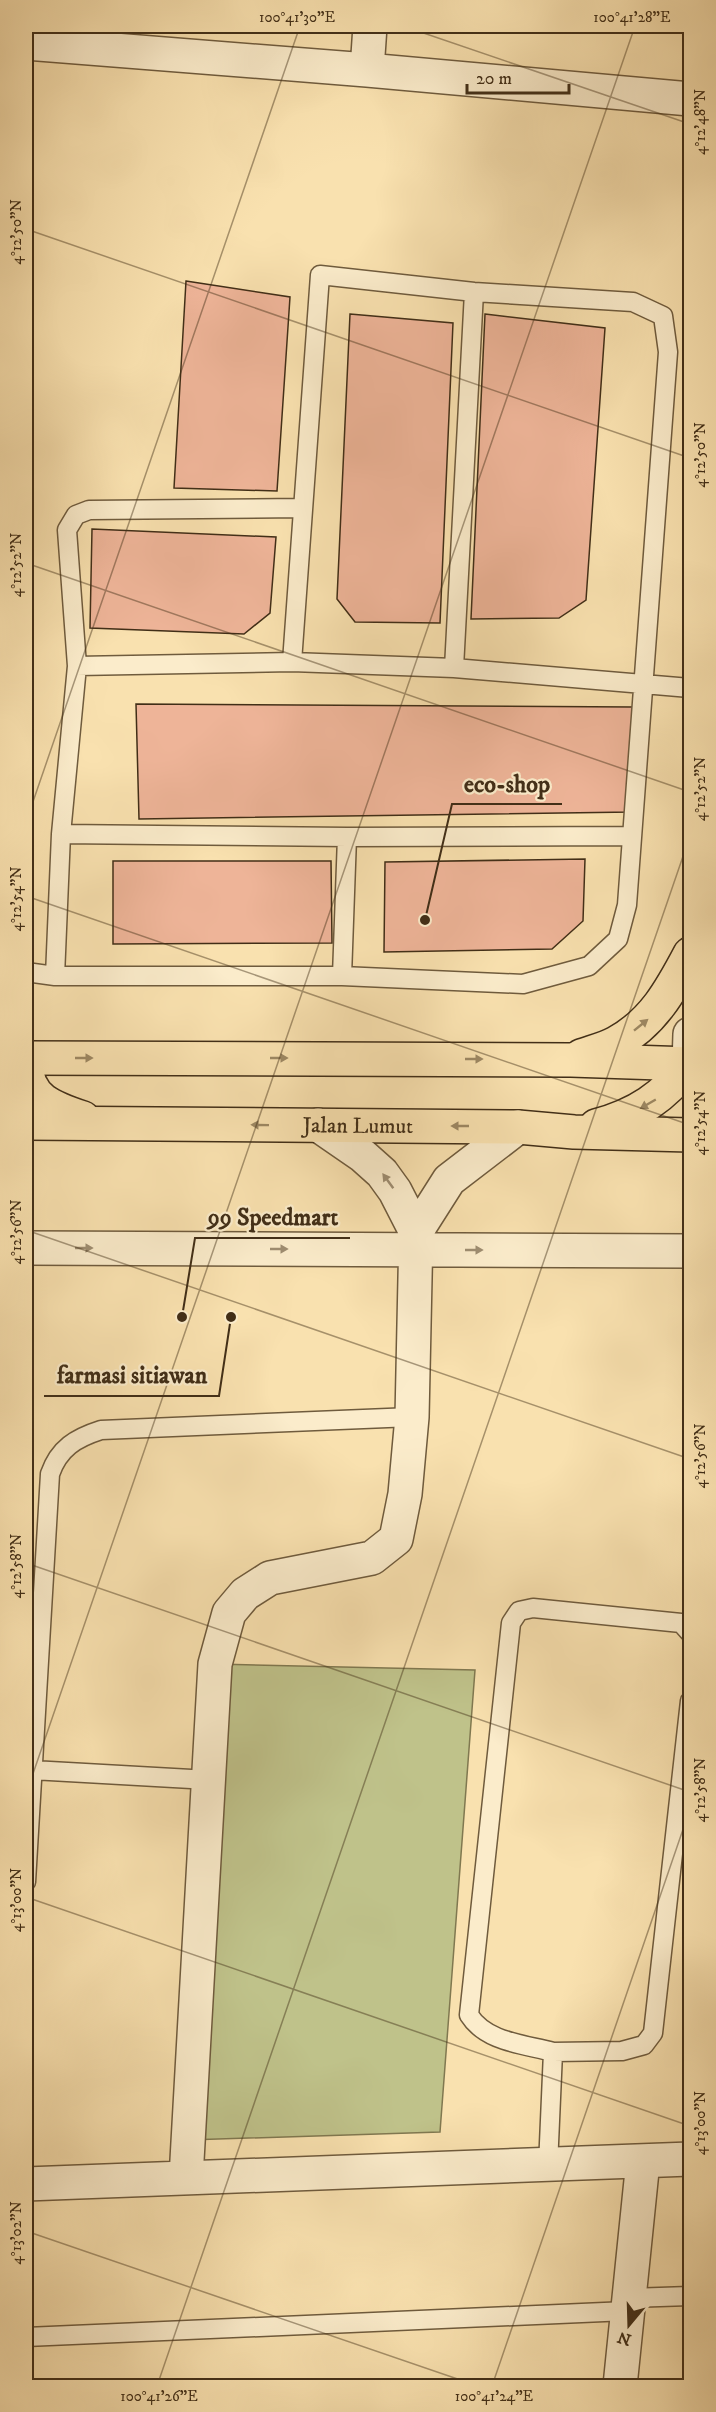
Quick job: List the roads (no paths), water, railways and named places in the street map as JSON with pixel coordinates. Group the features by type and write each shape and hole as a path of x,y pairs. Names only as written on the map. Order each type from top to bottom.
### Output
{"main road":[{"path":"571,1060 616,1043 646,1023 663,1002 690,954"},
{"path":"26,1058 571,1060 690,1057"},
{"path":"574,1132 612,1122 658,1098 673,1085 690,1057"},
{"path":"26,1063 26,1076 37,1097 54,1108 93,1122 138,1123"},
{"name":"Jalan Lumut","path":"26,1123 518,1127 574,1132 690,1135"}],"street":[{"path":"367,70 370,26"},
{"path":"26,43 690,99"},
{"path":"186,2178 215,1664 229,1613 245,1594 270,1578 372,1558 396,1539 405,1494 412,1417 416,1241 395,1191 382,1173 363,1156 318,1125"},
{"path":"416,1241 449,1180 518,1127"},
{"path":"26,1248 416,1241 690,1251"},
{"path":"26,2184 690,2159"},
{"path":"620,2386 643,2161"}],"lane":[{"path":"26,972 56,976 342,976 523,984 589,966 618,939 627,905 668,352 663,316 633,302 474,292 320,275 292,662"},
{"path":"454,668 474,292"},
{"path":"56,976 61,834 76,666 67,530 75,515 89,510 302,507"},
{"path":"76,666 292,662 454,668 690,688"},
{"path":"61,834 347,837 631,836"},
{"path":"342,976 347,837"},
{"path":"26,1882 32,1770 32,1655 50,1474 56,1457 81,1436 101,1430 412,1417"},
{"path":"690,1633 681,1623 533,1608 519,1611 511,1623 469,2014 476,2026 492,2036 552,2052 622,2050 644,2045 652,2033 690,1701"},
{"path":"32,1770 208,1780"},
{"path":"548,2166 552,2052"},
{"path":"26,2337 628,2304 690,2296"}],"place":[{"name":"eco-shop","path":"425,920"},
{"name":"99 Speedmart","path":"182,1317"},
{"name":"farmasi sitiawan","path":"231,1317"}]}
